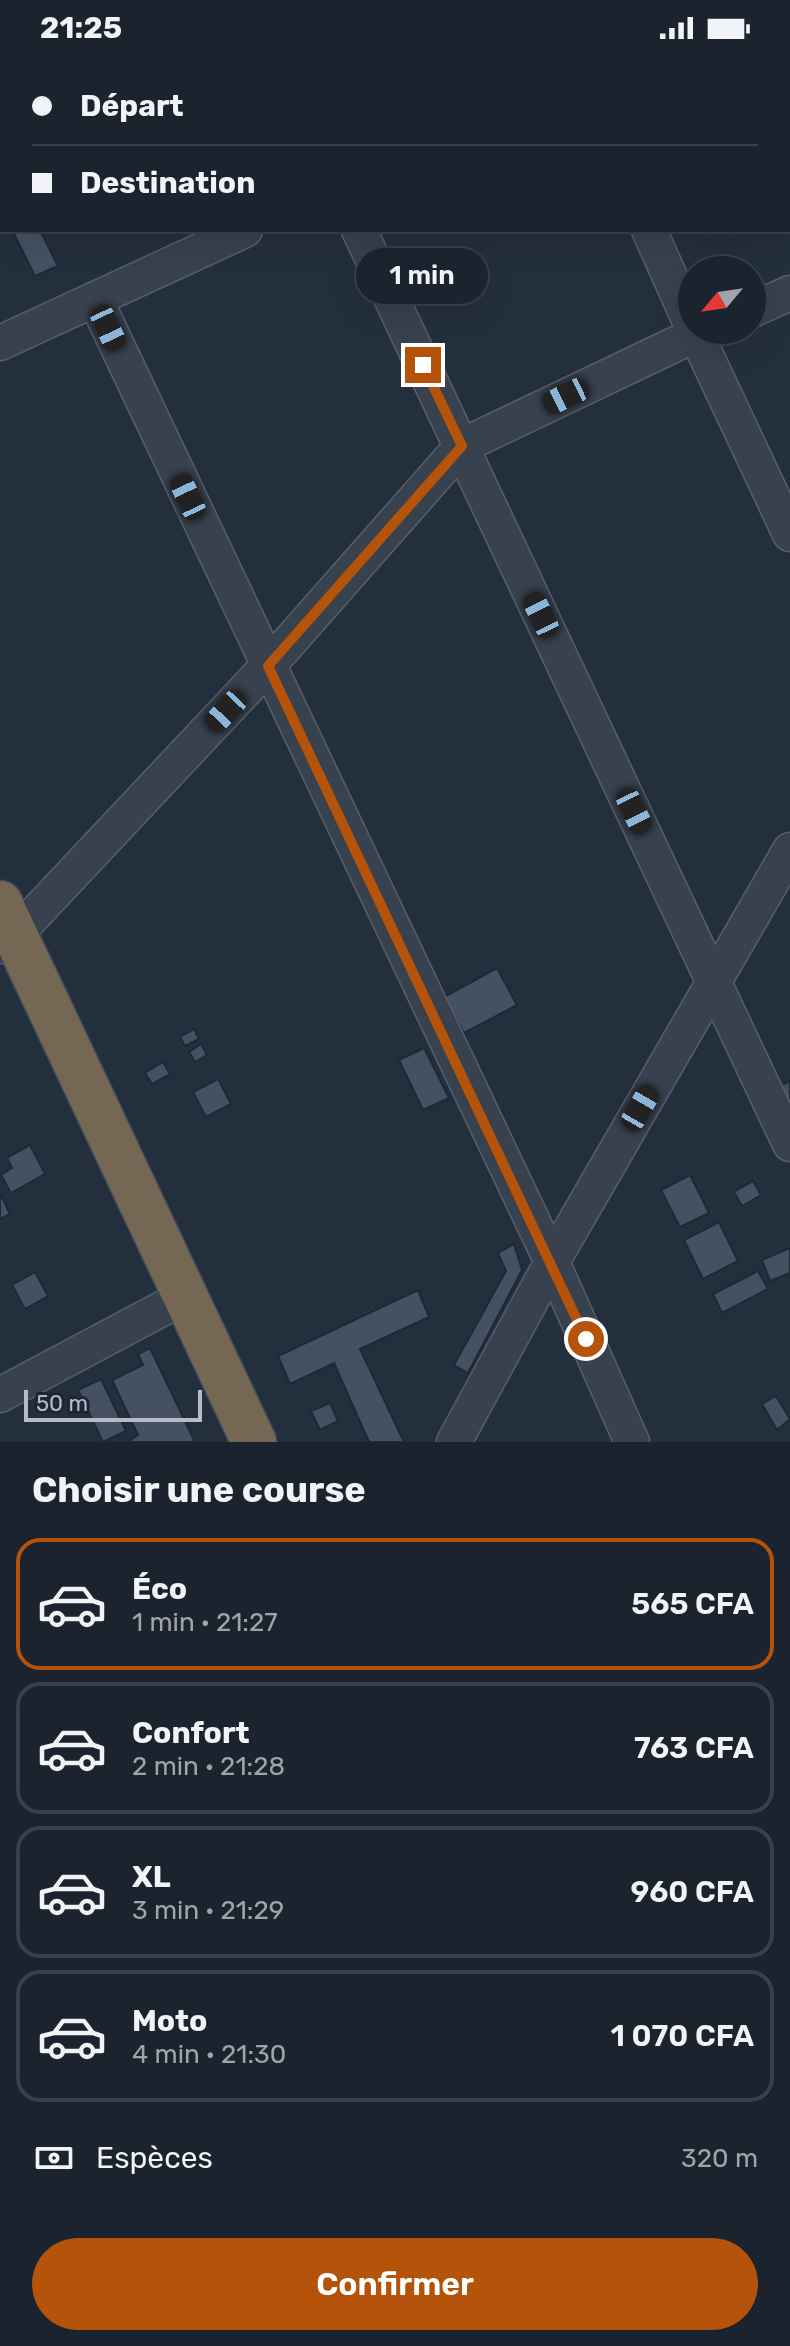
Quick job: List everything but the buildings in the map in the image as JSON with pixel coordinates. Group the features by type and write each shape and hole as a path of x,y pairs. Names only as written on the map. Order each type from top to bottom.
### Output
{"highway":[{"path":"5,928 254,1442"}],"street":[{"path":"0,343 241,232"},
{"path":"360,232 790,1144"},
{"path":"650,232 678,292"},
{"path":"766,304 790,293"},
{"path":"95,299 552,1262 632,1442"},
{"path":"5,928 268,666 462,446 678,339"},
{"path":"702,344 790,534"},
{"path":"454,1442 552,1262 790,850"},
{"path":"0,1395 184,1297"}],"route":[{"path":"423,365 462,446 268,666 586,1339"}]}
